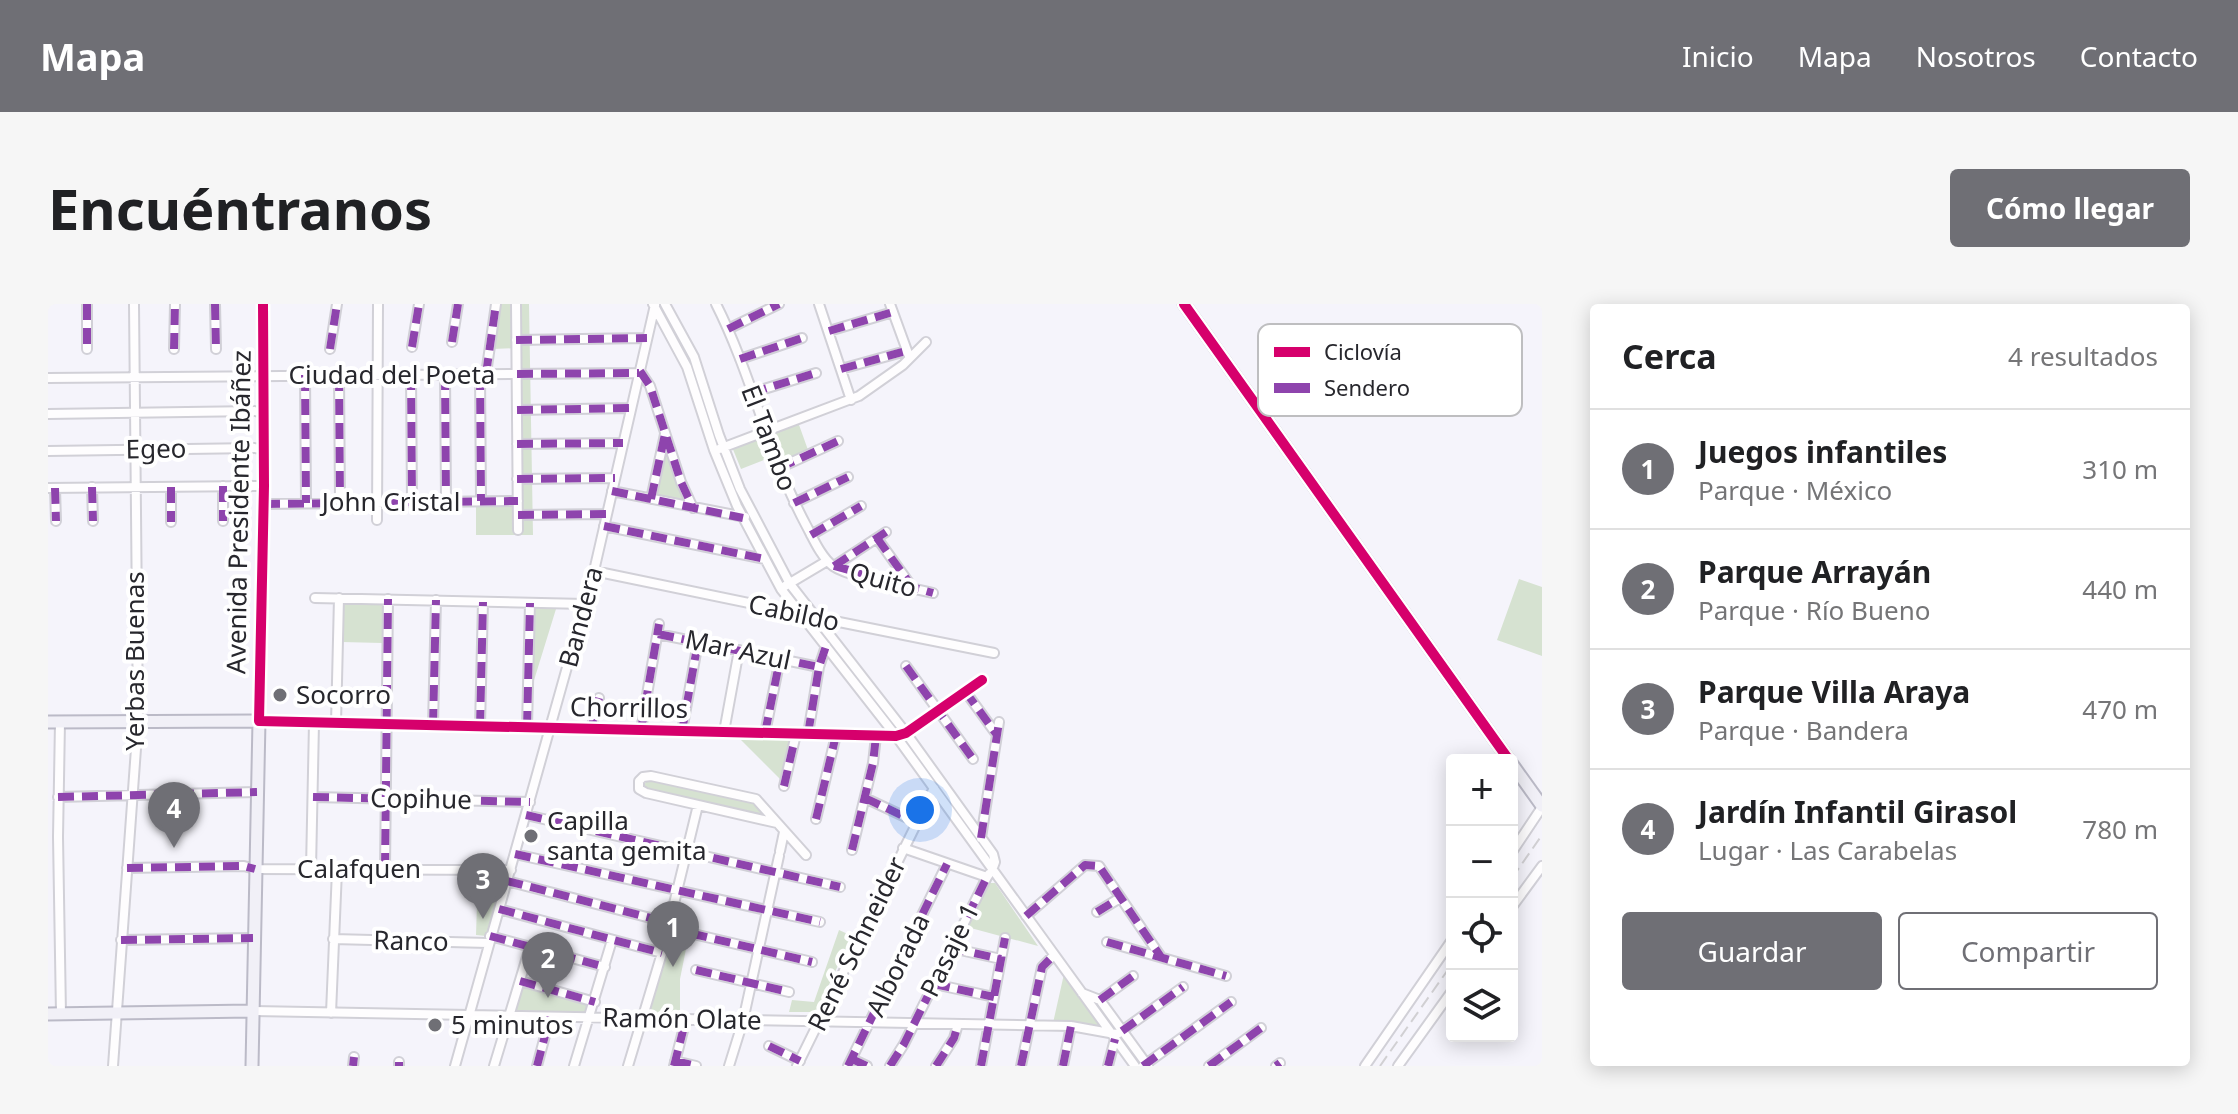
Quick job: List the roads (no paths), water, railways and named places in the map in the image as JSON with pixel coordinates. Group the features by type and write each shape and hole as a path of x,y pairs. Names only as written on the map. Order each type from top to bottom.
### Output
{"main road":[{"path":"1184,304 1258,408"},
{"path":"1264,416 1505,754"},
{"name":"Chorrillos","path":"54,722 259,721"},
{"name":"Avenida Presidente Ibáñez","path":"252,1066 259,721"},
{"path":"1518,772 1542,806"},
{"name":"Ramón Olate","path":"48,1014 251,1011"}],"street":[{"path":"87,304 87,349"},
{"name":"Yerbas Buenas","path":"113,1066 138,721 134,304"},
{"path":"174,349 175,304"},
{"path":"215,304 216,349"},
{"name":"Avenida Presidente Ibáñez","path":"259,721 264,504 263,304"},
{"path":"330,349 337,304"},
{"path":"377,520 378,304"},
{"path":"412,347 419,304"},
{"path":"452,342 458,304"},
{"path":"481,501 483,374 496,304"},
{"path":"516,304 518,530"},
{"path":"665,304 694,357 719,449"},
{"name":"El Tambo","path":"716,304 794,503 831,564"},
{"path":"728,329 779,304"},
{"path":"819,304 851,400"},
{"path":"654,305 687,367 765,559 906,733 994,857 990,873"},
{"name":"Bandera","path":"455,1066 594,571 654,305"},
{"path":"829,331 891,308 908,355"},
{"path":"516,340 647,338"},
{"path":"740,359 802,338"},
{"path":"719,449 851,400 926,342"},
{"path":"841,369 908,355"},
{"path":"639,372 647,379 693,508"},
{"name":"Ciudad del Poeta","path":"48,378 639,372"},
{"path":"751,393 816,373"},
{"path":"411,374 412,502"},
{"path":"445,374 446,502"},
{"path":"305,375 306,503"},
{"path":"339,375 340,503"},
{"path":"517,410 631,408"},
{"path":"48,414 263,411"},
{"path":"651,499 665,434"},
{"path":"779,468 838,441"},
{"path":"517,444 623,443"},
{"name":"Egeo","path":"48,451 264,448"},
{"path":"794,503 848,477"},
{"path":"517,479 615,478"},
{"path":"223,486 223,521"},
{"path":"56,521 52,488 264,486"},
{"path":"92,487 93,521"},
{"path":"171,487 171,522"},
{"path":"612,491 748,516"},
{"name":"John Cristal","path":"264,504 518,501"},
{"path":"811,535 861,506"},
{"path":"518,515 607,514"},
{"path":"748,516 798,613 896,736 990,873 1026,916 1135,1066"},
{"path":"604,526 765,559"},
{"path":"786,586 886,532"},
{"path":"877,538 913,588"},
{"name":"Quito","path":"831,564 933,593"},
{"name":"Cabildo","path":"594,571 994,653"},
{"path":"315,598 585,604"},
{"path":"336,723 339,598"},
{"path":"385,869 388,599"},
{"path":"433,725 436,600"},
{"path":"480,726 483,602"},
{"path":"527,727 530,603"},
{"name":"Mar Azul","path":"641,730 659,629 698,642 819,667"},
{"path":"682,731 698,642"},
{"path":"808,734 819,667 826,646"},
{"path":"724,732 739,650"},
{"path":"765,733 780,659"},
{"path":"906,666 973,759"},
{"name":"Chorrillos","path":"259,721 896,736 906,733 982,680"},
{"path":"965,691 997,735"},
{"path":"591,729 599,698"},
{"path":"54,722 58,797 53,837 61,1014"},
{"path":"981,838 999,722"},
{"path":"311,869 314,723"},
{"path":"784,786 796,734"},
{"path":"816,819 836,735"},
{"path":"852,850 873,763 876,736"},
{"path":"777,823 646,793 639,789 639,781 651,776 756,799 806,855"},
{"name":"René Schneider","path":"799,1064 938,779"},
{"path":"58,797 257,792"},
{"name":"Copihue","path":"313,797 530,802"},
{"path":"865,798 916,822"},
{"path":"628,1066 662,953 698,805"},
{"path":"1518,843 1542,806"},
{"path":"526,815 840,887"},
{"path":"729,1066 743,1021 784,832"},
{"path":"903,848 947,864 990,873"},
{"path":"515,854 820,922"},
{"name":"Alborada","path":"850,1062 947,864"},
{"path":"1026,916 1085,865 1099,866 1161,957"},
{"name":"Calafquen","path":"127,868 244,866 255,869 511,870"},
{"path":"1518,899 1542,866"},
{"path":"331,1013 337,870"},
{"name":"Pasaje 1","path":"890,1066 990,873"},
{"path":"507,881 812,962"},
{"path":"1097,912 1120,898"},
{"path":"499,909 662,953"},
{"path":"121,940 253,938"},
{"path":"981,1066 1005,938"},
{"name":"Ranco","path":"333,939 489,940 530,947 605,967"},
{"path":"574,1066 612,940"},
{"path":"1107,942 1226,976"},
{"path":"494,1066 530,947"},
{"path":"951,948 1001,959"},
{"path":"1365,1066 1446,949"},
{"path":"1021,1066 1042,967 1054,955"},
{"path":"696,970 789,992"},
{"path":"1095,1012 1102,1002 1133,976"},
{"path":"520,981 595,1002"},
{"path":"934,984 994,997"},
{"path":"1122,1031 1183,987"},
{"path":"1081,993 1102,1002 1145,1065 1231,1002"},
{"path":"1398,1066 1446,999"},
{"name":"Ramón Olate","path":"251,1011 1071,1026 1112,1036 1122,1031"},
{"path":"537,1066 550,1017"},
{"path":"686,1019 674,1063 696,1066"},
{"path":"936,1066 954,1038 958,1024"},
{"path":"1063,1066 1071,1026"},
{"path":"1209,1066 1261,1028"},
{"path":"1108,1066 1112,1036"},
{"path":"769,1046 799,1064"},
{"path":"850,1062 867,1066"}],"railway":[{"path":"1518,869 1542,835"},
{"path":"1380,1066 1448,970"}],"place":[{"name":"Socorro","path":"280,695"},
{"name":"Capilla santa gemita","path":"531,836"},
{"name":"Jardín Infantil Girasol","path":"174,848"},
{"name":"Parque Villa Araya","path":"483,919"},
{"name":"Juegos infantiles","path":"673,967"},
{"name":"Parque Arrayán","path":"548,998"},
{"name":"5 minutos","path":"435,1025"}]}
